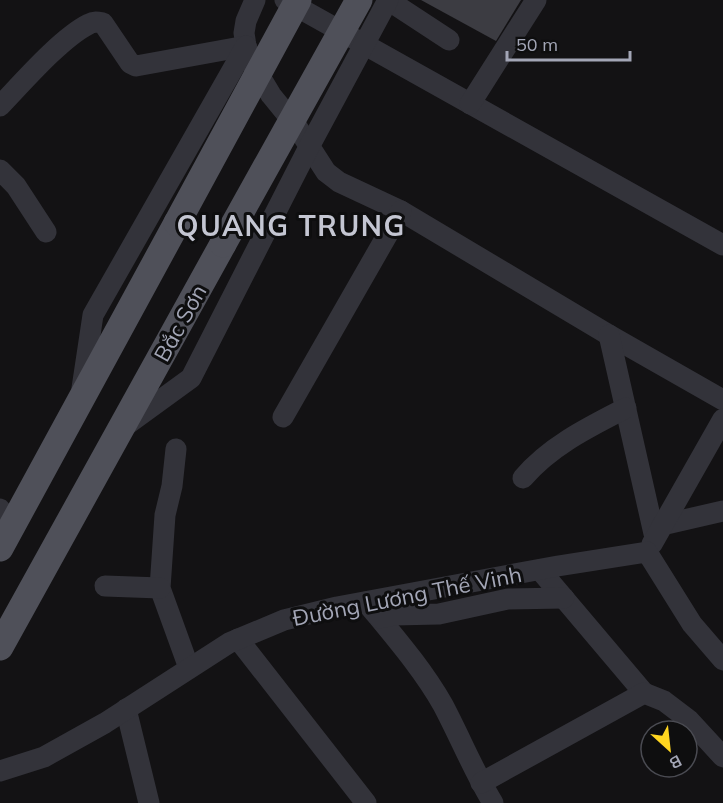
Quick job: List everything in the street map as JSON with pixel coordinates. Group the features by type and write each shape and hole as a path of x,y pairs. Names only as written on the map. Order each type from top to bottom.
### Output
{"main road":[{"path":"0,548 298,0"},
{"name":"Bắc Sơn","path":"0,646 359,0"}],"street":[{"path":"255,0 246,21 244,33 253,65 271,96 297,127 326,172 339,182 401,211 723,400"},
{"path":"285,0 723,245"},
{"path":"122,428 191,378 309,147 388,0 449,40"},
{"path":"470,104 536,0"},
{"path":"0,106 71,36 96,21 103,23 130,63 136,66 246,46"},
{"path":"80,401 93,315 246,46"},
{"path":"0,170 16,186 46,232"},
{"path":"283,417 401,211"},
{"path":"609,335 655,538 692,624 723,660"},
{"path":"524,478 537,462 549,453 592,425 626,408"},
{"path":"655,538 723,419"},
{"path":"176,449 172,486 165,515 160,588 189,668"},
{"path":"0,509 2,512 0,517"},
{"name":"Đường Lương Thế Vinh","path":"0,771 44,757 126,709 229,643 284,620 373,610 540,570 655,538 723,511"},
{"path":"540,570 644,693 664,701 689,720 723,758"},
{"path":"105,586 160,588"},
{"path":"373,610 394,615 439,614 508,599 564,598"},
{"path":"373,610 400,643 442,704 493,803"},
{"path":"238,639 366,803"},
{"path":"481,783 644,693"},
{"path":"126,709 149,803"}],"building":[{"path":"421,0 521,0 496,41"}],"district":[{"name":"QUANG TRUNG","path":"291,226"}]}
